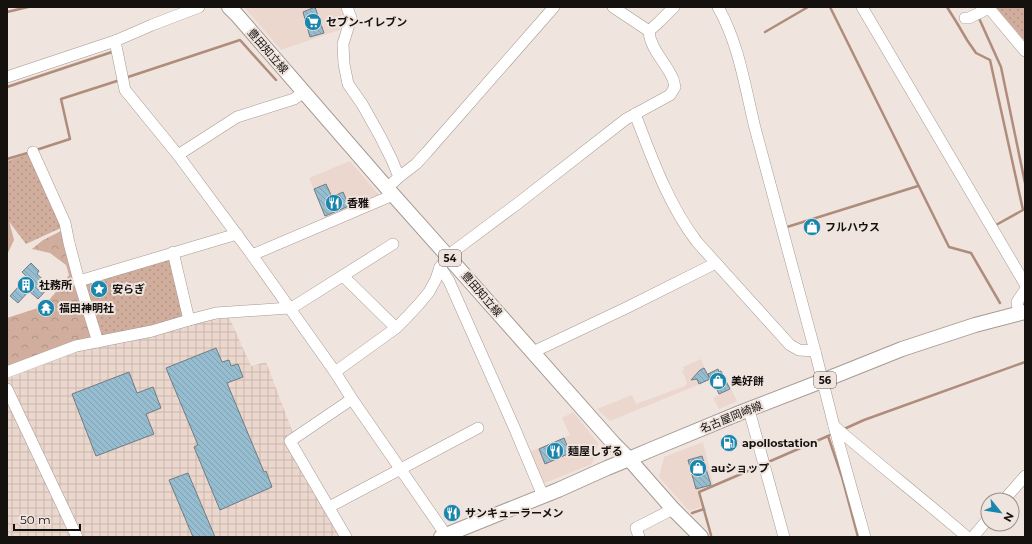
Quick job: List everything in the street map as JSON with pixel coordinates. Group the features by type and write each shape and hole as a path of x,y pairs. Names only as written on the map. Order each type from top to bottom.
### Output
{"main road":[{"name":"豊田知立線","path":"231,7 390,191 444,262 533,352 614,444 701,537"},
{"name":"名古屋岡崎線","path":"444,536 558,490 650,450 902,349 975,325 1022,313"},
{"name":"豊田知立線","path":"673,508 690,537"}],"street":[{"path":"7,77 115,41 200,7"},
{"path":"347,7 351,18 343,44 344,64 348,84 362,104 380,136 399,177"},
{"path":"252,255 390,191 399,177 419,160 554,7"},
{"path":"613,7 649,31"},
{"path":"335,372 396,328 429,292 444,262 454,251 518,204 626,119 670,95 675,87 673,78 649,38 649,31 674,7"},
{"path":"718,7 726,20 737,53 822,381 865,537"},
{"path":"862,7 1025,284"},
{"path":"967,18 989,8 1025,51"},
{"path":"115,41 125,90 178,155 290,308 335,372 444,536"},
{"path":"178,155 237,117 294,99 304,92"},
{"path":"635,114 662,181 675,208 697,242 790,345 799,350 815,351"},
{"path":"33,152 65,223 79,281 98,342"},
{"path":"79,281 236,234"},
{"path":"7,372 76,346 152,331 216,313 290,308 393,244"},
{"path":"173,252 189,320"},
{"path":"444,262 449,281 543,496"},
{"path":"533,352 716,263"},
{"path":"343,276 396,328"},
{"path":"1022,313 1017,302 1025,290"},
{"path":"7,389 77,537"},
{"path":"346,537 290,441 352,399"},
{"path":"749,410 784,537"},
{"path":"834,426 967,537"},
{"path":"329,507 478,428"},
{"path":"1011,492 1025,476"},
{"path":"639,537 636,528 673,508"},
{"path":"973,537 980,529"}],"shaded area":[{"path":"244,7 345,7 348,18 345,28 281,50"},
{"path":"350,161 380,196 326,220 309,178"},
{"path":"223,317 229,317 251,366 266,362 293,433 285,439 344,537 82,537 7,382 7,379 87,348 159,333"},
{"path":"701,359 707,374 718,369 719,371 721,370 737,401 719,409 713,398 719,395 710,380 610,421 597,409 632,395 636,404 685,386 687,382 682,371 684,370 683,367"},
{"path":"7,396 74,537 7,537"},
{"path":"573,412 598,443 592,464 542,484 529,452 570,435 562,418"},
{"path":"703,442 713,484 697,491 701,507 689,511 659,477 664,457"}],"green space":[{"path":"995,7 1025,7 1025,41"},
{"path":"32,153 63,227 26,244 7,219 7,161"},
{"path":"7,218 14,240 7,255"},
{"path":"61,231 76,285 93,337 7,368 7,318 44,306 69,275 66,265 50,253 32,249 43,240"},
{"path":"172,254 187,319 100,340 83,282"}],"building":[{"name":"セブン-イレブン","path":"315,7 324,33 310,37 303,12"},
{"name":"香雅","path":"326,184 332,197 343,192 349,206 325,216 314,189"},
{"path":"31,263 39,271 37,274 50,286 38,299 29,291 18,303 10,296 27,277 22,272"},
{"path":"216,348 222,362 229,360 231,366 238,364 243,377 227,383 264,472 266,471 272,487 220,510 194,447 198,445 166,368"},
{"path":"704,368 710,379 699,384 697,379 691,380 700,370"},
{"name":"美好餅","path":"718,369 719,372 721,371 730,389 719,394 716,387 714,388 708,374"},
{"path":"129,372 137,393 153,387 161,408 146,414 154,434 96,456 72,394"},
{"name":"麺屋しずる","path":"564,438 570,453 545,464 539,449"},
{"name":"auショップ","path":"702,456 711,485 696,489 688,460"},
{"path":"188,473 215,537 193,537 169,480"}],"waterway":[{"path":"7,12 28,7"},
{"path":"765,32 808,7"},
{"path":"830,7 949,247 971,253 1000,303"},
{"path":"947,7 976,53 990,60 1023,210 996,225"},
{"path":"978,16 1001,67 1025,183"},
{"path":"125,78 240,40 276,80"},
{"path":"7,87 112,52"},
{"path":"36,150 70,139 61,99 120,80"},
{"path":"7,159 31,152"},
{"path":"787,227 918,186"},
{"path":"844,429 864,420 1025,362"},
{"path":"832,434 828,436 842,477 858,537"},
{"path":"766,463 828,436"},
{"path":"711,535 699,492 762,465"},
{"path":"692,513 704,509"}],"place":[{"name":"セブン-イレブン","path":"313,22"},
{"name":"香雅","path":"334,203"},
{"name":"フルハウス","path":"812,227"},
{"name":"社務所","path":"26,285"},
{"name":"安らぎ","path":"99,289"},
{"name":"福田神明社","path":"46,308"},
{"name":"美好餅","path":"718,381"},
{"name":"apollostation","path":"729,443"},
{"name":"麺屋しずる","path":"555,451"},
{"name":"auショップ","path":"698,468"},
{"name":"サンキューラーメン","path":"452,513"}]}
